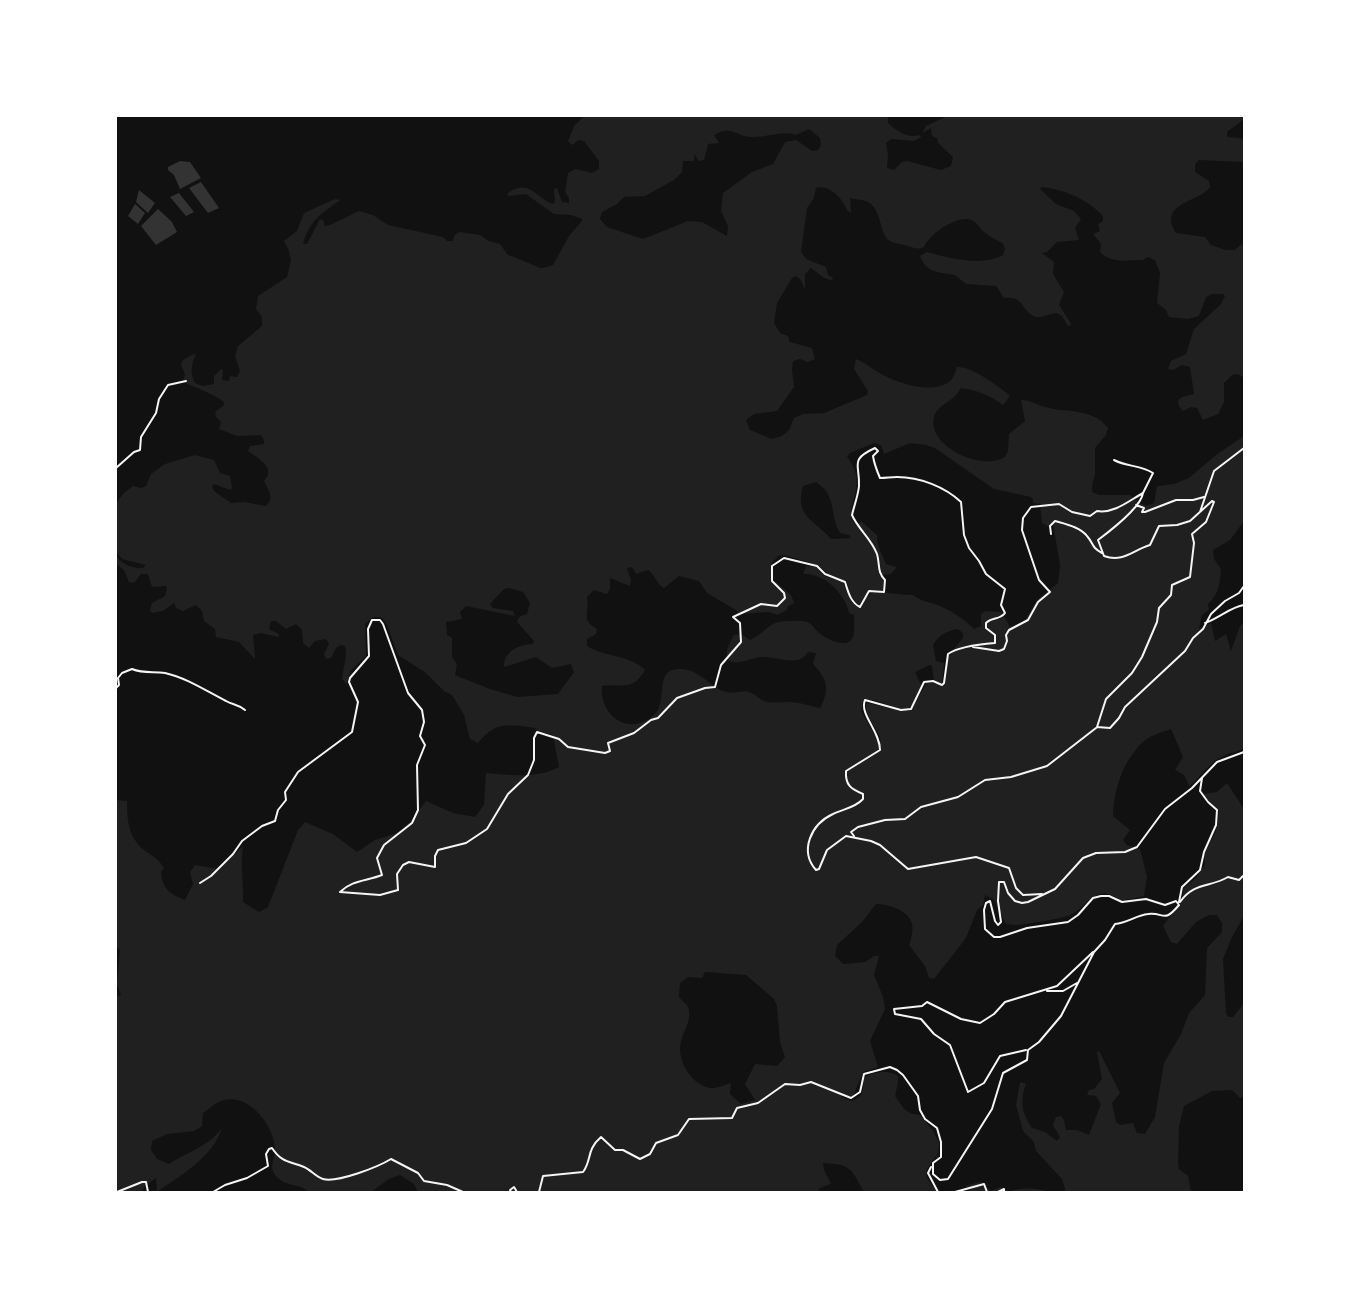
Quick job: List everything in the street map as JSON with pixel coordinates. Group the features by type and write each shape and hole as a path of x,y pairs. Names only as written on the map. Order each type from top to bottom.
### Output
{"street":[{"path":"116,468 134,452 141,450 141,437 156,413 159,399 168,385 186,381"},
{"path":"1200,513 1214,471 1244,448"},
{"path":"200,883 211,876 242,841 262,826 275,821 275,815 286,800 285,792 298,772 352,732 358,702 349,682 369,656 368,629 372,620 380,620 383,624 408,693 422,710 424,722 420,736 425,746 417,765 418,810 412,823 384,845 377,858 382,875 365,879 340,892 380,895 398,890 397,874 402,864 409,862 435,867 438,850 466,843 486,829 508,794 527,775 534,760 534,738 537,732 559,739 568,747 605,753 610,751 608,743 635,733 651,720 658,718 677,698 715,687 721,665 741,642 740,623 733,617 761,604 777,606 785,598 784,593 772,581 772,566 776,562 784,558 817,566 825,574 845,582 852,601 860,607 869,592 884,592 885,580 879,574 877,555 865,531 856,524 852,515 859,490 857,462 860,456 872,449 878,451 873,456 880,478 924,481 961,502 964,535 969,548 986,574 1005,589 1001,605 1005,613 986,623 986,628 995,635 995,643 972,646 948,654 944,683 939,685 933,681 924,682 911,709 901,710 865,700 863,710 879,738 880,750 846,771 847,785 863,794 863,799 842,812 834,813 812,834 806,848 811,865 816,870 819,869 827,850 841,838 856,837 880,845 908,869 970,858 985,859 1009,868 1016,888 1023,895 1042,894"},
{"path":"1103,554 1098,540 1114,529 1142,499 1153,473 1144,467 1131,467 1114,460"},
{"path":"972,646 999,651 1004,649 1009,631 1028,620 1038,602 1050,592 1039,580 1022,530 1023,518 1031,506 1059,504 1072,512 1090,516 1097,511 1115,509 1143,493"},
{"path":"1135,505 1144,508 1142,512 1145,512 1175,500 1204,497"},
{"path":"856,837 851,832 858,827 885,820 905,819 921,807 958,797 985,780 1011,777 1047,766 1097,727 1106,699 1132,673 1142,657 1157,622 1159,608 1171,595 1172,585 1190,577 1194,543 1192,534 1206,522 1214,502 1189,521 1159,526 1150,545 1115,559 1093,547 1087,536 1071,526 1055,521 1050,526 1051,534"},
{"path":"1097,727 1110,727 1125,707 1185,651 1211,614 1224,601 1239,593 1244,586"},
{"path":"1204,623 1220,618 1234,607 1244,605"},
{"path":"116,688 122,673 132,669 139,672 159,672 174,675 245,709"},
{"path":"1179,903 1176,901 1166,905 1142,899 1122,902 1109,896 1101,896 1093,898 1078,915 1062,924 1052,923 1000,937 994,937 987,932 984,910 988,901 991,903 995,921 998,925 1001,922 999,882 1004,882 1008,893 1018,902 1028,902 1055,888 1083,858 1096,853 1125,852 1141,844 1165,808 1217,762 1244,752"},
{"path":"1179,903 1182,887 1199,870 1218,817 1217,810 1200,791 1202,778"},
{"path":"1094,951 1070,1002 1039,1042 1028,1050 1000,1056 984,1083 968,1092 950,1045 934,1034 921,1019 895,1014 894,1009 922,1006 930,1002 968,1022 980,1023 994,1014 1005,1002 1057,986 1105,940 1115,924 1149,914 1167,916 1191,889 1228,877 1239,880 1244,875"},
{"path":"1046,991 1063,991 1077,983"},
{"path":"932,1166 933,1174 940,1180 947,1179 992,1109 1003,1073 1027,1059 1028,1050"},
{"path":"539,1192 543,1176 583,1172 590,1151 601,1137 615,1150 623,1150 635,1158 640,1158 650,1154 656,1143 678,1135 689,1119 732,1118 737,1108 758,1103 785,1083 800,1085 811,1082 825,1090 851,1098 860,1092 864,1074 890,1068 897,1070 912,1086 925,1119 937,1128 941,1157 928,1169 928,1173 938,1192"},
{"path":"213,1192 268,1166 266,1154 269,1149 272,1149 279,1159 307,1168 322,1179 335,1180 349,1174 369,1171 391,1159 418,1174 424,1181 447,1185 463,1192"},
{"path":"117,1192 142,1182 146,1182 148,1192"},
{"path":"955,1192 980,1184 984,1184 987,1192"},
{"path":"512,1192 510,1190 514,1187 517,1192"},
{"path":"998,1192 1002,1189 1004,1192"},
{"path":"196,1192 201,1192"}],"shaded area":[{"path":"584,116 888,116 888,123 899,131 921,137 914,141 891,139 886,143 887,168 894,170 907,161 941,170 951,166 953,157 938,143 937,138 932,136 931,128 922,133 926,126 947,116 1244,116 1244,119 1227,132 1227,137 1244,141 1244,162 1199,160 1195,164 1195,172 1209,181 1210,187 1182,204 1172,215 1176,233 1205,237 1211,245 1226,250 1235,250 1241,244 1244,247 1244,378 1238,374 1232,375 1224,383 1224,402 1218,414 1203,420 1197,408 1191,407 1183,411 1178,401 1194,394 1190,367 1182,365 1173,370 1168,369 1171,361 1186,354 1194,329 1221,304 1225,296 1212,294 1206,297 1199,316 1188,319 1169,317 1166,310 1157,303 1160,273 1155,260 1148,257 1143,260 1115,260 1100,252 1101,244 1093,234 1100,231 1098,224 1103,221 1103,216 1083,200 1059,190 1042,187 1040,189 1056,204 1074,211 1081,219 1075,228 1079,240 1057,242 1047,252 1042,253 1054,262 1053,274 1064,292 1059,305 1070,322 1071,325 1068,326 1057,313 1033,316 1019,301 1004,298 996,286 966,284 955,275 934,271 926,266 920,256 927,252 976,261 995,259 1003,255 1003,244 973,221 965,219 951,223 931,237 924,247 916,248 888,239 878,214 869,202 850,198 851,213 834,193 821,187 816,188 814,198 807,208 801,252 806,259 826,267 828,275 833,278 824,278 811,268 805,274 805,289 800,279 796,276 792,278 777,303 774,323 780,333 788,336 790,342 812,348 815,359 808,362 800,359 793,361 794,387 777,411 754,414 746,420 750,430 772,439 789,430 794,418 803,414 824,413 867,395 868,391 854,369 856,359 892,379 925,387 942,386 953,377 957,367 963,368 985,377 1010,396 1003,405 984,394 961,388 935,414 934,425 938,436 946,445 957,453 983,461 995,461 1005,457 1009,434 1025,421 1021,400 1048,408 1084,413 1098,419 1108,428 1106,435 1095,448 1092,492 1099,495 1130,495 1141,504 1147,505 1154,503 1157,486 1174,484 1189,478 1244,436 1244,521 1230,540 1213,550 1214,559 1221,569 1219,584 1215,596 1208,604 1209,610 1202,615 1199,629 1211,623 1215,641 1226,634 1231,651 1244,622 1244,748 1217,759 1189,786 1184,775 1175,770 1183,757 1171,729 1145,740 1131,756 1125,765 1115,795 1113,816 1130,830 1123,840 1127,845 1140,849 1147,877 1144,896 1121,901 1112,895 1098,895 1068,916 1013,925 1006,924 994,900 985,895 983,905 977,910 966,938 934,979 929,978 925,966 909,945 913,926 911,920 895,908 876,904 862,922 837,945 835,956 843,964 865,962 879,956 874,975 885,1009 870,1041 878,1067 863,1072 853,1096 841,1097 852,1101 859,1097 864,1078 872,1074 885,1072 898,1076 895,1096 902,1107 920,1115 939,1143 938,1153 926,1171 927,1178 937,1192 864,1192 856,1177 845,1166 823,1163 831,1184 820,1188 818,1192 418,1192 414,1184 400,1175 389,1179 371,1192 309,1192 276,1176 272,1166 274,1141 265,1121 250,1106 231,1099 219,1102 203,1113 202,1126 194,1131 167,1134 152,1141 151,1150 157,1159 169,1164 204,1144 222,1128 204,1157 186,1172 157,1192 156,1178 141,1192 116,1192 116,997 121,995 117,985 120,950 116,946 116,800 127,801 133,837 164,868 161,872 165,887 185,900 193,884 190,872 195,865 218,869 243,846 243,902 259,912 268,907 298,830 305,822 333,834 357,852 375,840 397,833 411,821 426,801 453,813 475,817 484,805 486,773 532,775 559,767 553,735 535,728 503,726 490,731 478,743 470,739 464,715 452,695 444,691 426,673 398,655 387,625 381,617 373,617 365,624 366,656 350,671 347,684 342,679 345,646 340,645 331,658 326,659 324,654 329,644 326,639 315,641 309,648 303,643 302,630 296,624 286,629 276,621 271,621 269,629 279,634 278,637 261,633 253,635 255,659 239,642 216,637 215,629 204,621 202,611 196,605 183,611 176,608 174,603 163,611 152,613 152,603 165,596 167,588 152,587 148,574 141,574 134,583 129,582 124,570 116,564 116,555 131,567 143,568 146,565 122,559 116,551 116,503 133,486 146,486 151,474 165,464 195,455 214,460 220,473 230,476 230,490 214,484 212,486 214,491 231,503 244,502 266,506 269,503 270,494 264,481 267,468 248,451 250,446 264,444 261,435 237,436 219,429 221,422 215,412 224,402 183,382 185,374 181,365 183,360 196,353 192,375 195,383 203,386 214,384 214,376 221,369 222,380 229,381 230,376 237,377 240,371 235,356 238,346 262,326 262,317 256,309 258,296 287,277 291,261 284,241 297,231 304,213 335,199 340,200 313,223 303,244 307,244 320,219 324,221 324,226 330,225 359,211 373,215 388,225 443,237 447,241 453,241 459,232 480,235 500,244 508,255 541,268 553,265 582,219 554,214 526,194 508,196 508,193 521,187 527,188 553,204 554,189 557,188 562,202 569,203 565,192 568,173 575,169 592,173 599,169 599,161 584,141 579,140 572,145 568,141 574,126","holes":["809,129 820,138 821,145 818,150 812,151 796,140 785,142 773,164 752,172 723,193 721,211 728,226 727,236 702,222 688,221 643,239 607,227 600,219 602,212 624,197 645,196 674,180 682,172 683,161 694,161 695,154 698,161 704,160 708,144 719,143 714,135 720,132 729,131 751,137 786,133 796,135","874,443 881,445 884,454 910,443 926,445 935,448 994,489 1031,497 1033,503 1040,504 1042,523 1049,527 1053,523 1060,565 1058,583 1037,600 1025,621 1010,627 1002,612 985,611 981,614 981,626 974,629 962,618 913,595 873,592 865,599 862,607 857,606 851,601 842,582 825,576 817,567 806,566 803,574 819,577 833,586 844,599 849,613 854,615 854,635 850,641 841,643 831,640 807,622 783,621 773,624 750,640 741,634 734,635 727,654 729,661 737,662 761,657 793,660 804,657 808,652 816,653 813,664 826,685 820,708 792,702 767,702 749,692 727,692 691,671 678,669 666,675 658,710 653,716 634,724 625,723 610,713 602,696 602,686 631,684 645,670 632,661 587,646 587,639 596,634 597,629 587,619 587,597 594,590 607,594 610,578 630,586 627,568 632,567 636,574 648,570 664,588 679,576 699,581 707,593 739,614 769,612 777,615 794,603 791,595 771,578 772,563 778,556 784,555 818,565 829,575 847,582 851,597 859,605 869,590 882,591 884,575 891,574 897,567 886,564 877,535 861,521 857,526 852,519 857,478 847,457 850,453","816,482 823,487 840,533 851,538 831,539 808,517 801,505 803,486","504,589 523,592 530,603 527,614 519,617 517,622 534,641 533,644 517,647 509,653 504,667 536,657 552,668 571,664 574,672 558,694 517,697 455,675 457,664 452,657 452,638 447,635 446,622 462,619 460,612 466,606 515,616 513,611 493,608 490,604","958,629 963,633 963,638 946,664 944,685 941,686 938,685 942,684 944,663 936,661 933,645 950,631","932,666 937,684 927,682 911,711 901,711 866,704 881,741 878,741 861,711 863,700 874,700 904,710 912,706 921,685 915,672","705,972 746,975 774,999 780,1042 785,1057 777,1066 755,1064 745,1084 755,1100 741,1104 730,1094 731,1083 710,1088 703,1086 683,1064 680,1049 689,1010 679,997 680,983 688,977 702,978"]},
{"path":"180,161 190,162 201,178 180,189 168,167"},
{"path":"201,182 219,208 208,213 189,188"},
{"path":"139,190 155,203 148,213 136,202"},
{"path":"179,193 194,212 186,216 170,197"},
{"path":"135,204 145,213 138,224 128,216"},
{"path":"158,209 172,222 177,232 156,245 141,226"},
{"path":"1227,783 1244,809 1244,916 1223,959 1226,1014 1233,1017 1244,1003 1244,1097 1240,1098 1232,1090 1212,1091 1184,1106 1179,1126 1178,1164 1179,1169 1188,1176 1191,1192 1066,1192 1062,1179 1036,1151 1034,1142 1023,1131 1016,1105 1020,1082 1026,1084 1023,1106 1032,1128 1045,1132 1057,1141 1060,1137 1053,1125 1056,1117 1061,1116 1066,1130 1077,1130 1089,1135 1101,1104 1096,1096 1087,1095 1102,1079 1099,1051 1120,1093 1112,1103 1116,1122 1120,1125 1133,1123 1137,1133 1145,1134 1155,1117 1164,1063 1181,1034 1189,1013 1205,995 1207,948 1222,932 1222,923 1217,915 1209,915 1196,922 1177,944 1171,942 1163,926 1179,905 1184,888 1196,878 1205,865 1204,855 1216,831 1219,812 1203,794 1217,792"},
{"path":"985,1183 990,1191 1001,1187 1010,1192 963,1192 971,1190 965,1186"},
{"path":"1029,1189 1048,1192 1010,1192"}]}
